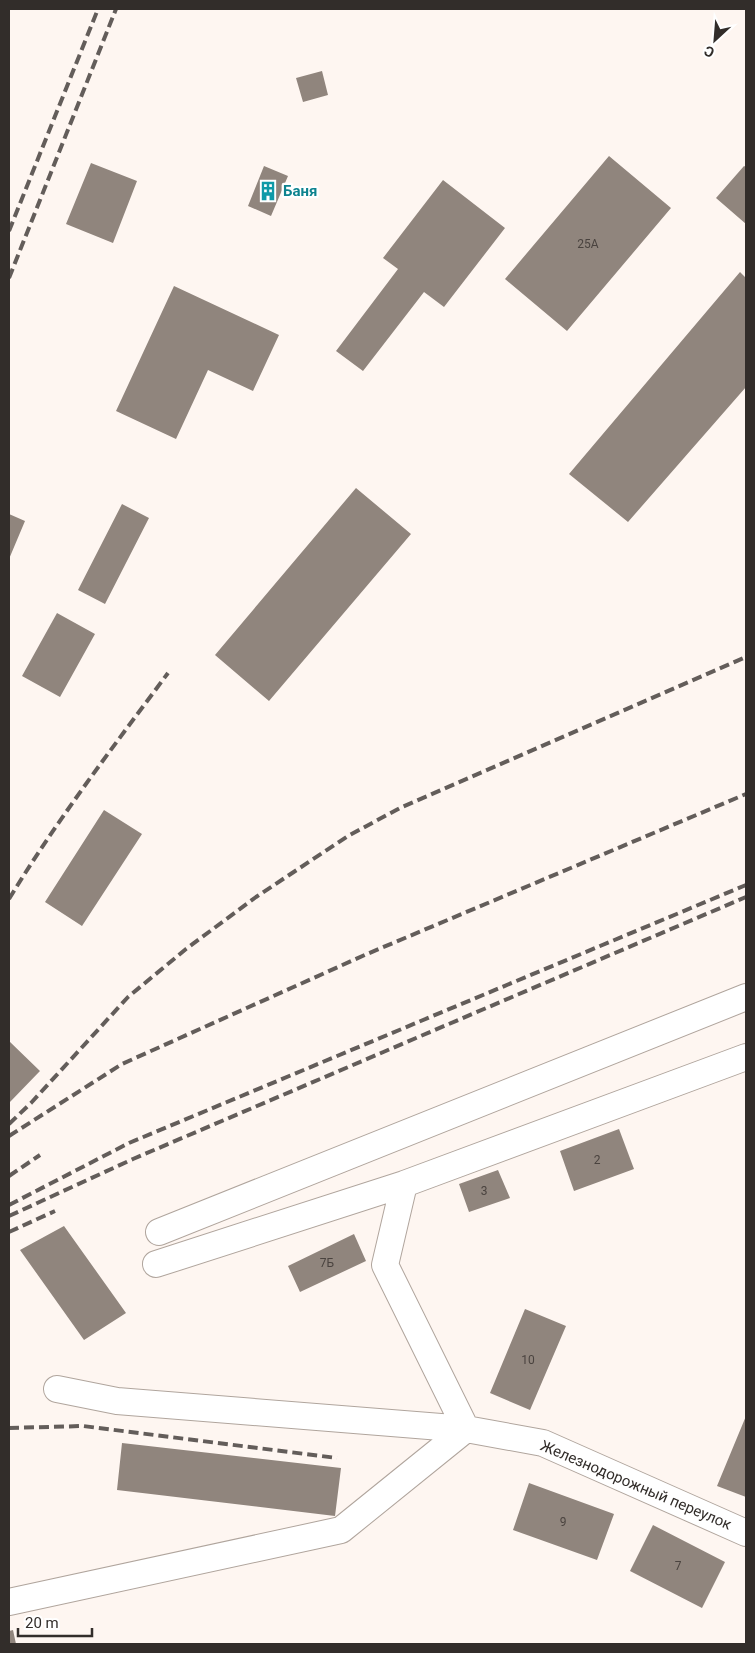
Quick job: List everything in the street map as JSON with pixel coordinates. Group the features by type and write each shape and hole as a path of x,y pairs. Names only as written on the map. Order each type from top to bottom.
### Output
{"street":[{"path":"159,1232 746,997"},
{"path":"156,1264 404,1184 746,1057"},
{"path":"9,1602 341,1530 466,1429 385,1265 404,1184"},
{"name":"Железнодорожный переулок","path":"57,1388 117,1401 466,1429 543,1443 746,1533"}],"building":[{"path":"322,71 328,95 303,102 296,78"},
{"path":"609,156 671,208 567,331 505,279"},
{"path":"91,163 137,181 113,243 66,224"},
{"name":"Баня","path":"264,166 288,176 271,216 248,206"},
{"path":"744,166 746,167 746,224 716,198"},
{"path":"443,180 505,228 444,307 424,292 363,371 336,351 398,269 383,258"},
{"path":"740,272 746,278 746,387 628,522 569,474"},
{"path":"174,286 279,335 253,391 208,370 176,439 116,411"},
{"path":"356,488 411,534 269,701 215,655"},
{"path":"122,504 149,518 105,604 78,590"},
{"path":"9,514 25,521 9,559"},
{"path":"57,613 95,634 60,697 22,676"},
{"path":"104,810 142,834 82,926 45,902"},
{"path":"9,1041 40,1071 9,1103"},
{"path":"619,1129 634,1169 574,1191 560,1151"},
{"path":"498,1170 510,1198 469,1212 459,1184"},
{"path":"64,1226 126,1313 84,1340 20,1250"},
{"path":"354,1234 366,1261 300,1292 288,1266"},
{"path":"525,1309 566,1326 530,1410 490,1393"},
{"path":"746,1416 746,1497 717,1486"},
{"path":"122,1443 341,1468 335,1516 117,1490"},
{"path":"529,1483 614,1514 597,1560 513,1530"},
{"path":"653,1525 725,1562 702,1608 630,1571"},
{"path":"13,1630 16,1644 9,1644 9,1631"}],"railway":[{"path":"9,231 98,9"},
{"path":"9,278 116,9"},
{"path":"9,1124 31,1103 128,997 186,949 256,897 348,836 400,808 746,657"},
{"path":"9,899 66,812 168,673"},
{"path":"9,1136 122,1064 367,954 746,794"},
{"path":"9,1205 129,1143 746,885"},
{"path":"9,1216 133,1159 746,897"},
{"path":"9,1176 40,1155"},
{"path":"9,1232 55,1211"},
{"path":"9,1428 83,1426 337,1458"}],"place":[{"name":"Баня","path":"268,191"}]}
